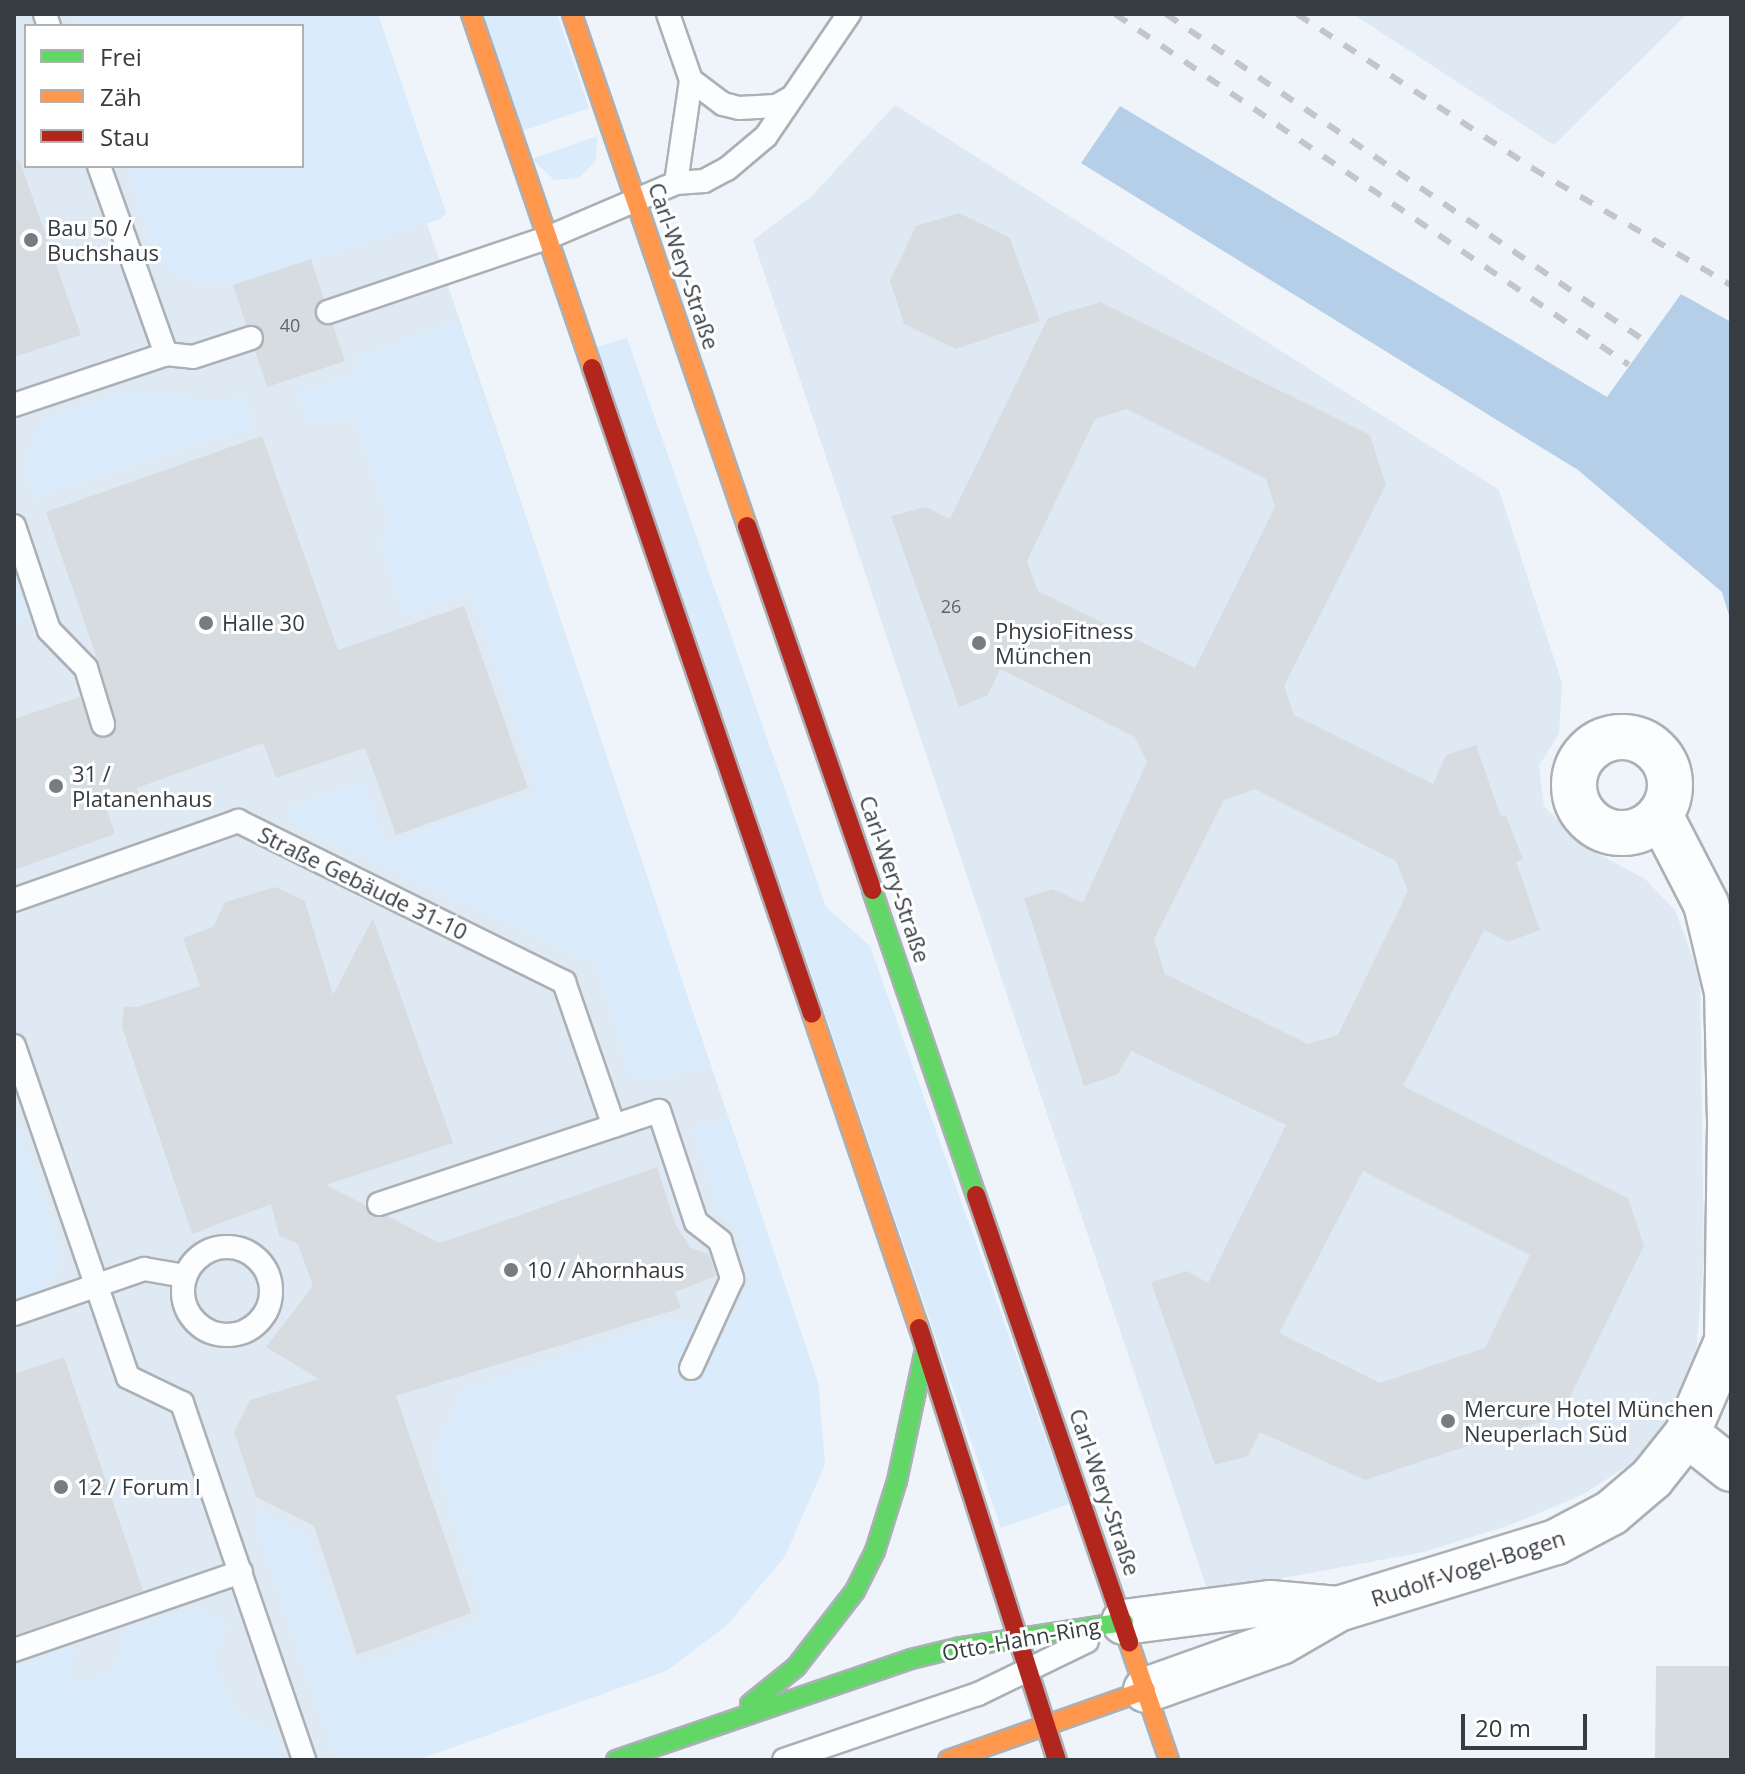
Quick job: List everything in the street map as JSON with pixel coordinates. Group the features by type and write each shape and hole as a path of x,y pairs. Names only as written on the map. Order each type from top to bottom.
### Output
{"main road":[{"path":"471,14 926,1348 1057,1760"},
{"name":"Carl-Wery-Straße","path":"572,14 1169,1760"},
{"path":"727,1722 796,1667 855,1591 875,1551 897,1481 926,1348"},
{"name":"Otto-Hahn-Ring","path":"616,1760 911,1659 1017,1638 1124,1622"},
{"path":"948,1760 1146,1690"}],"street":[{"name":"Rudolf-Vogel-Bogen","path":"1146,1690 1281,1642 1338,1609 1556,1542 1591,1526 1652,1478 1687,1434 1727,1341 1730,1120 1727,992 1706,904 1660,815"},
{"path":"1687,1434 1731,1469"},
{"name":"Rudolf-Vogel-Bogen","path":"1124,1622 1270,1603 1338,1609"}],"lane":[{"path":"668,14 691,80 676,183"},
{"path":"328,312 547,238 676,183 704,181 727,169 766,136 849,14"},
{"path":"691,80 723,104 739,108 776,106 792,97"},
{"path":"100,168 166,354"},
{"path":"14,405 166,354 193,357 251,338"},
{"path":"14,526 49,630 86,668 103,724"},
{"name":"Straße Gebäude 31-10","path":"14,900 238,821 564,982 614,1126"},
{"path":"14,1046 128,1377 182,1403 304,1760"},
{"path":"379,1204 659,1111 696,1222 720,1241 732,1279 691,1368"},
{"path":"232,1247 246,1251 267,1271 271,1300 255,1325 229,1335 215,1333 191,1317 185,1304 185,1276 204,1254 232,1247"},
{"path":"14,1314 144,1269 185,1276"},
{"path":"14,1650 241,1572"},
{"name":"Otto-Hahn-Ring","path":"784,1760 978,1694 1124,1622"}],"shaded area":[{"path":"14,14 287,14 291,24 24,24 24,168 304,168 405,158 818,1383 825,1464 785,1556 728,1624 666,1671 417,1760 14,1760"},
{"path":"73,14 378,14 446,213 441,219 233,285 193,283 172,273 154,254 126,168 304,168 304,24 76,24"},
{"path":"483,14 557,14 589,108 522,131"},
{"path":"1353,14 1687,14 1554,145"},
{"path":"895,105 1499,490 1562,683 1559,734 1539,766 1544,806 1582,845 1645,879 1675,910 1700,977 1704,1257 1696,1354 1672,1416 1644,1455 1582,1495 1510,1525 1424,1552 1208,1592 753,240 811,197"},
{"path":"1120,106 1607,397 1681,294 1731,322 1731,622 1722,592 1578,470 1081,163"},
{"path":"597,136 596,160 579,178 554,180 532,159"},
{"path":"458,320 711,1066 643,1082 629,1075 596,965 293,824 288,807 364,781 385,843 537,790 471,593 405,615 378,537 392,531 354,417 308,424 296,392 359,371 354,358"},
{"path":"627,338 826,907 870,946 1069,1504 1001,1528 597,347"},
{"path":"126,390 221,401 246,396 254,426 33,499 24,467 39,426 51,415"},
{"path":"14,571 30,618 14,624"},
{"path":"14,1115 60,1247 58,1270 45,1289 14,1300"},
{"path":"728,1118 818,1382 825,1464 785,1556 728,1624 666,1671 417,1760 336,1760 259,1538 257,1508 307,1535 357,1667 484,1619 432,1455 463,1390 672,1319 725,1334 751,1277 733,1223 719,1215 692,1128"},
{"path":"201,1607 228,1626 213,1659 237,1715 274,1730 284,1760 14,1760 15,1666 77,1646 68,1684 111,1674 127,1627"}],"building":[{"name":"Bau 50 / Buchshaus","path":"19,159 81,335 14,357 14,160"},
{"path":"959,213 1010,238 1040,321 956,349 904,324 890,281 916,226"},
{"path":"311,259 324,299 317,303 315,316 319,323 333,325 345,361 267,387 255,351 264,342 264,333 255,325 246,325 233,285"},
{"path":"1100,302 1370,435 1386,485 1284,686 1294,715 1433,784 1446,755 1476,745 1501,817 1506,816 1523,859 1516,862 1540,930 1508,942 1484,930 1403,1086 1628,1198 1644,1246 1561,1415 1365,1480 1260,1432 1248,1456 1215,1465 1151,1282 1187,1271 1208,1283 1286,1125 1131,1051 1118,1074 1084,1086 1024,898 1053,889 1083,903 1147,762 1135,737 1000,669 988,695 959,707 891,516 926,507 950,519 1048,318","holes":["1127,409 1266,479 1275,507 1195,668 1038,591 1027,561 1095,419","1255,789 1396,861 1408,891 1338,1035 1308,1044 1165,974 1154,939 1224,800","1363,1171 1530,1255 1485,1348 1380,1383 1279,1333"]},
{"name":"Halle 30","path":"262,436 338,650 464,606 528,788 396,835 365,748 276,778 263,743 137,788 139,795 106,807 115,834 14,870 14,719 80,697 94,735 108,737 117,726 99,664 46,512"},
{"name":"10 / Ahornhaus","path":"275,887 305,901 333,995 373,918 453,1143 326,1185 365,1205 370,1215 387,1216 440,1243 657,1167 676,1226 691,1248 709,1254 716,1276 675,1292 681,1308 396,1396 471,1613 357,1655 314,1526 256,1497 234,1432 250,1400 319,1379 266,1347 313,1286 298,1244 279,1236 271,1204 192,1234 122,1027 124,1007 137,1007 200,986 183,938 213,927 225,902"},
{"name":"12 / Forum I","path":"64,1357 143,1591 14,1635 14,1374"},
{"path":"1656,1666 1731,1666 1731,1760 1655,1760"}],"railway":[{"path":"1115,14 1629,365"},
{"path":"1166,14 1645,341"},
{"path":"1297,14 1532,168 1731,285"}],"traffic: fast":[{"path":"872,890 976,1195"},
{"path":"750,1704 796,1667 855,1591 875,1551 897,1481 924,1354"},
{"path":"616,1760 911,1659 961,1647 1124,1622"}],"traffic: slow":[{"path":"471,14 592,368"},
{"path":"572,14 747,526"},
{"path":"812,1014 919,1328"},
{"path":"1129,1643 1169,1760"},
{"path":"948,1760 1146,1690"}],"traffic: jam":[{"path":"592,368 812,1014"},
{"path":"747,526 872,890"},
{"path":"976,1195 1129,1643"},
{"path":"919,1328 1057,1760"}],"place":[{"name":"Bau 50 / Buchshaus","path":"31,240"},
{"name":"Halle 30","path":"206,623"},
{"name":"PhysioFitness München","path":"979,643"},
{"name":"31 / Platanenhaus","path":"56,786"},
{"name":"10 / Ahornhaus","path":"511,1270"},
{"name":"Mercure Hotel München Neuperlach Süd","path":"1448,1421"},
{"name":"12 / Forum I","path":"61,1487"}]}
